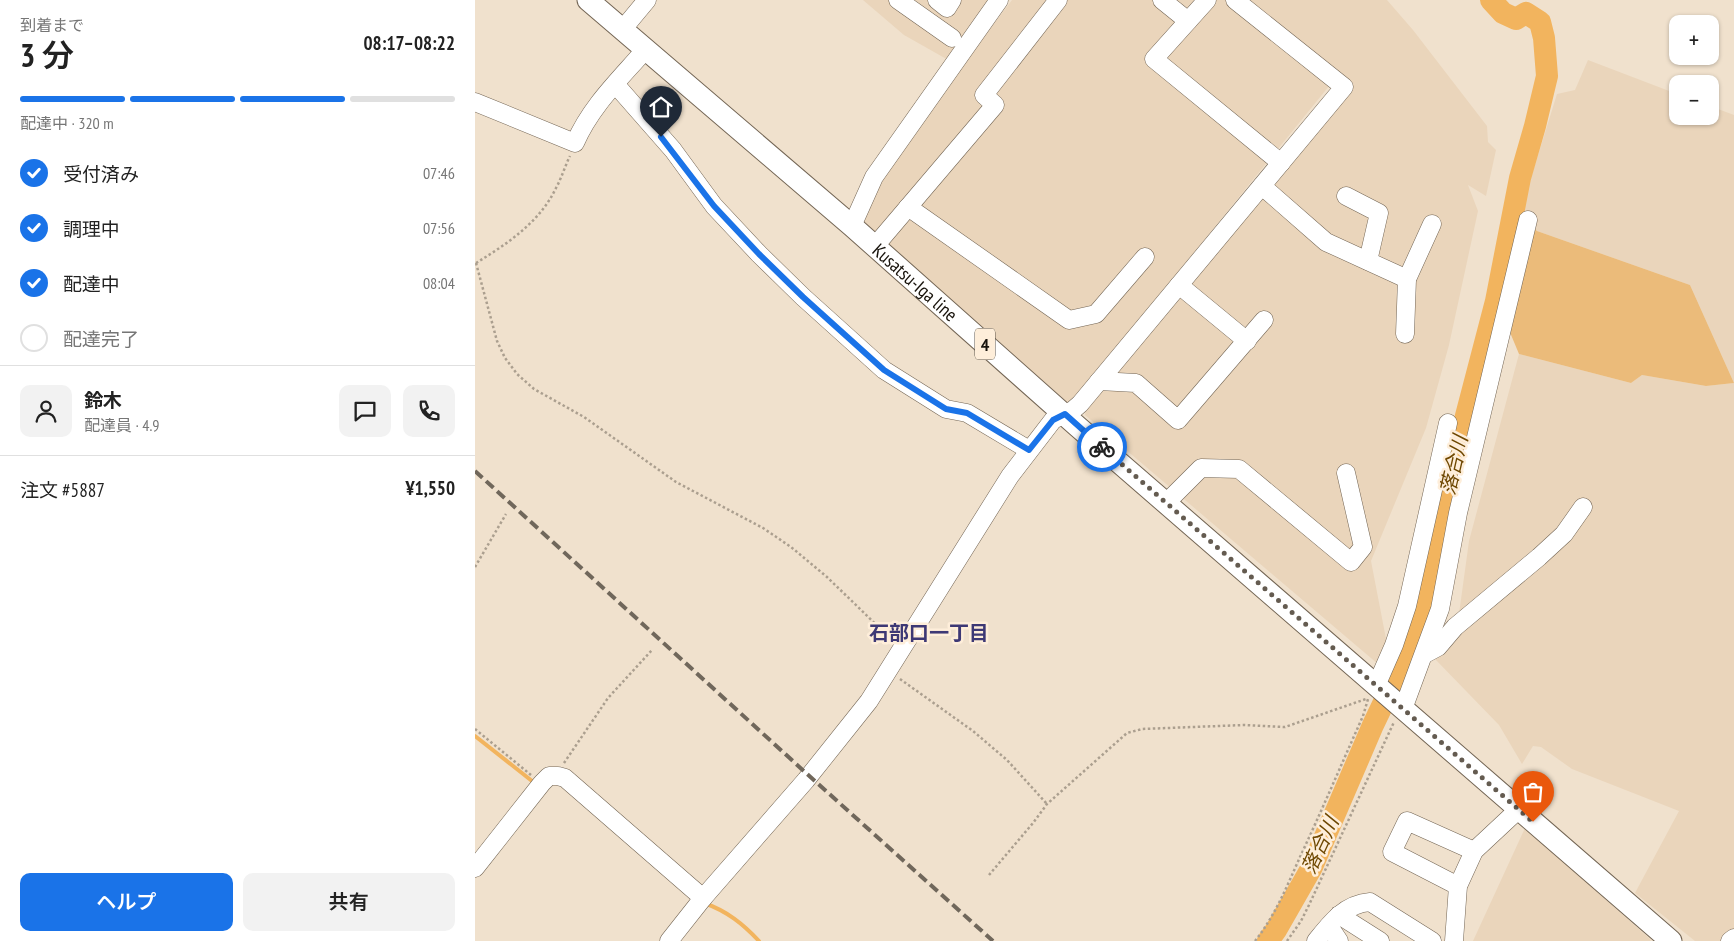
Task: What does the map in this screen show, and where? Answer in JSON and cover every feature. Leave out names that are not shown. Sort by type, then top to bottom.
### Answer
[{"type":"main road","name":"Kusatsu-Iga line","points":[[588,0],[875,246],[1385,697],[1519,809],[1663,938]]},
{"type":"street","points":[[622,30],[647,0]]},
{"type":"street","points":[[898,0],[952,38]]},
{"type":"street","points":[[937,0],[947,8],[952,0]]},
{"type":"street","points":[[852,226],[874,177],[998,0]]},
{"type":"street","points":[[875,246],[995,105],[984,95],[1059,0]]},
{"type":"street","points":[[1163,0],[1188,21]]},
{"type":"street","points":[[1207,0],[1154,59],[1281,163]]},
{"type":"street","points":[[669,941],[703,898],[813,771],[869,701],[1010,476],[1029,450],[1053,420],[1080,404],[1344,87],[1235,0]]},
{"type":"street","points":[[475,102],[575,143],[582,126],[590,114],[645,50]]},
{"type":"street","points":[[616,85],[673,150],[714,206],[759,254],[803,297],[884,370],[946,409],[967,413],[1029,450]]},
{"type":"street","points":[[1262,186],[1326,242],[1407,279]]},
{"type":"street","points":[[1346,196],[1379,214],[1368,261]]},
{"type":"street","points":[[908,207],[1069,320],[1097,314],[1145,258]]},
{"type":"street","points":[[1448,423],[1407,606],[1394,645],[1385,697],[1407,701],[1440,609],[1457,512],[1528,220]]},
{"type":"street","points":[[1405,334],[1407,279],[1432,224]]},
{"type":"street","points":[[1179,285],[1247,341]]},
{"type":"street","points":[[1099,381],[1136,383],[1178,420],[1264,320]]},
{"type":"street","points":[[1167,503],[1201,468],[1239,469],[1351,562],[1363,547],[1346,474]]},
{"type":"street","points":[[1425,654],[1438,647],[1455,627],[1545,552],[1563,534],[1583,507]]},
{"type":"street","points":[[475,868],[550,779],[565,778],[703,898]]},
{"type":"street","points":[[1454,941],[1458,886],[1474,851],[1519,809]]},
{"type":"street","points":[[1458,886],[1392,852],[1407,821],[1474,851]]},
{"type":"street","points":[[1316,941],[1334,920],[1350,907],[1370,902],[1432,941]]},
{"type":"street","points":[[1334,920],[1339,941]]},
{"type":"street","points":[[1334,920],[1380,941]]},
{"type":"street","points":[[1730,941],[1734,938]]},
{"type":"path","points":[[575,143],[556,189],[539,213],[521,232],[476,263],[497,342],[505,358],[534,389],[584,417],[676,482],[763,528],[791,547],[827,577],[902,649]]},
{"type":"path","points":[[475,567],[506,514]]},
{"type":"path","points":[[475,729],[550,779],[559,770],[608,698],[652,650]]},
{"type":"path","points":[[888,671],[973,731],[1007,760],[1047,804]]},
{"type":"path","points":[[989,874],[1047,804],[1127,733],[1142,729],[1244,725],[1285,727],[1385,697]]},
{"type":"path","points":[[1255,941],[1265,929],[1278,905],[1363,716],[1385,697]]},
{"type":"path","points":[[1287,941],[1301,922],[1388,732],[1385,697]]},
{"type":"shaded area","points":[[863,0],[992,0],[950,61],[904,35]]},
{"type":"shaded area","points":[[1012,0],[1387,0],[1413,30],[1487,126],[1488,142],[1496,150],[1486,196],[1468,185],[1478,211],[1449,345],[1426,428],[1371,561],[1387,644],[1378,664],[1085,415],[1086,408],[1352,85],[1338,75],[1075,399],[1068,404],[860,222],[883,175]]},
{"type":"shaded area","points":[[1588,60],[1669,91],[1669,125],[1719,125],[1719,109],[1734,115],[1734,383],[1690,285],[1537,231],[1521,210],[1557,94],[1575,90]]},
{"type":"shaded area","points":[[1534,228],[1537,231],[1690,285],[1734,383],[1706,386],[1642,375],[1631,383],[1519,354],[1509,330]]},
{"type":"shaded area","points":[[1519,354],[1631,383],[1642,375],[1706,386],[1734,383],[1734,929],[1720,941],[1695,941],[1635,893],[1679,811],[1572,769],[1541,747],[1533,746],[1522,764],[1499,725],[1435,659],[1458,631],[1557,529],[1459,614],[1469,541]]},
{"type":"shaded area","points":[[1525,828],[1650,939],[1651,941],[1473,941]]},
{"type":"waterway","name":"落合川","points":[[1268,941],[1312,867],[1373,725],[1418,631],[1456,454],[1496,301],[1520,178],[1547,76],[1544,38],[1540,22],[1526,13],[1516,19],[1503,13],[1491,0]]},
{"type":"waterway","points":[[475,736],[532,781],[537,781]]},
{"type":"waterway","points":[[704,903],[734,919],[759,941]]},
{"type":"railway","points":[[475,471],[993,941]]},
{"type":"way so far","points":[[1102,447],[1533,822]]},
{"type":"district","name":"石部口一丁目","points":[[929,633]]},
{"type":"route","points":[[661,137],[673,150],[714,206],[759,254],[803,297],[884,370],[946,409],[967,413],[1029,450],[1053,420],[1065,414],[1102,447]]}]
